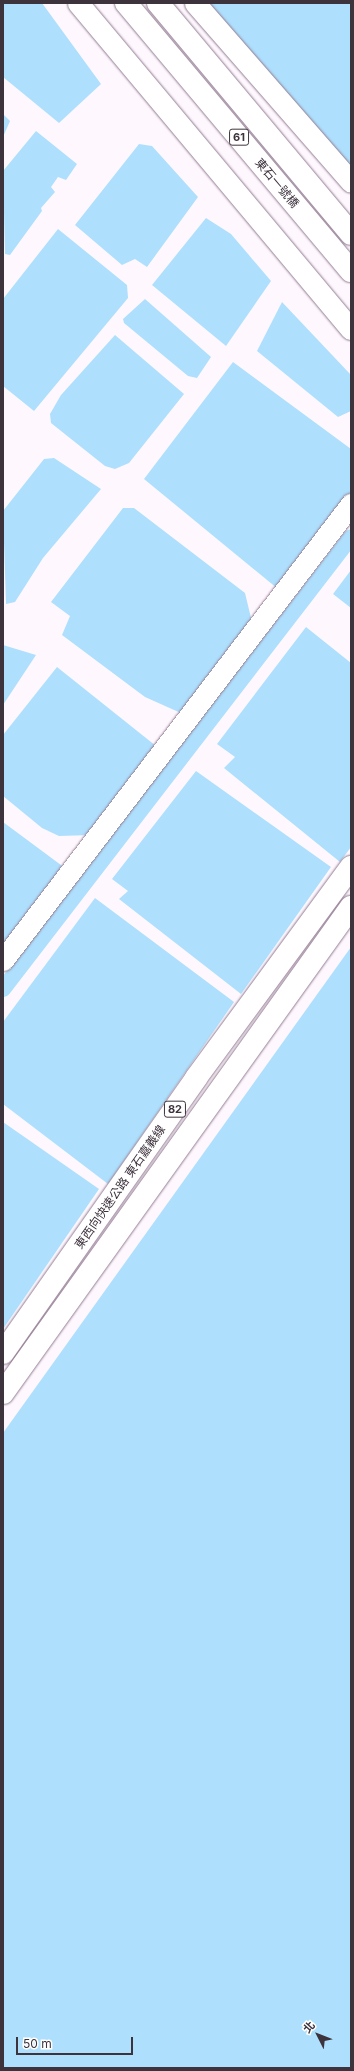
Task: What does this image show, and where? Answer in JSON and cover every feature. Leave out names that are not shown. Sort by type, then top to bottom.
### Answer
[{"type":"main road","name":"東石一號橋","points":[[126,3],[351,271]]},
{"type":"main road","name":"東石一號橋","points":[[158,3],[351,234]]},
{"type":"main road","name":"東西向快速公路 東石嘉義線","points":[[3,1353],[196,1078],[351,867]]},
{"type":"main road","name":"東西向快速公路 東石嘉義線","points":[[3,1393],[351,907]]},
{"type":"street","points":[[78,3],[351,329]]},
{"type":"street","points":[[195,3],[351,182]]},
{"type":"street","points":[[3,960],[351,504]]},
{"type":"water","points":[[3,3],[42,3],[101,84],[59,123],[3,77]]},
{"type":"water","points":[[208,3],[351,3],[351,171]]},
{"type":"water","points":[[3,114],[10,121],[3,137]]},
{"type":"water","points":[[36,131],[77,164],[66,180],[58,177],[51,187],[55,192],[41,208],[42,211],[10,255],[5,254],[3,171]]},
{"type":"water","points":[[139,144],[152,146],[198,197],[147,267],[135,259],[122,265],[75,225]]},
{"type":"water","points":[[206,218],[231,234],[271,281],[226,346],[152,285]]},
{"type":"water","points":[[58,229],[127,285],[128,298],[34,411],[3,386],[3,299]]},
{"type":"water","points":[[145,299],[211,357],[197,378],[188,376],[124,323],[123,319]]},
{"type":"water","points":[[282,302],[351,375],[351,411],[338,417],[257,351]]},
{"type":"water","points":[[115,335],[184,394],[129,463],[115,469],[105,466],[51,423],[50,414],[61,395]]},
{"type":"water","points":[[233,362],[351,449],[351,494],[278,589],[144,479]]},
{"type":"water","points":[[54,458],[101,489],[43,558],[15,602],[6,604],[3,511],[44,459]]},
{"type":"water","points":[[123,508],[134,508],[245,593],[252,622],[183,714],[145,697],[62,635],[70,616],[51,602]]},
{"type":"water","points":[[351,570],[351,608],[333,594]]},
{"type":"water","points":[[306,627],[351,663],[351,847],[340,862],[224,768],[235,757],[217,744]]},
{"type":"water","points":[[3,645],[36,655],[3,705]]},
{"type":"water","points":[[57,667],[156,746],[92,835],[59,836],[42,828],[3,796],[3,735]]},
{"type":"water","points":[[196,771],[331,867],[241,994],[119,899],[128,891],[112,879]]},
{"type":"water","points":[[3,822],[65,868],[3,949]]},
{"type":"water","points":[[95,898],[234,1002],[108,1184],[3,1104],[3,1022]]},
{"type":"water","points":[[351,947],[351,2068],[3,2068],[3,1433]]},
{"type":"water","points":[[3,1122],[99,1189],[3,1329]]},
{"type":"waterway","points":[[3,989],[351,537]]}]
